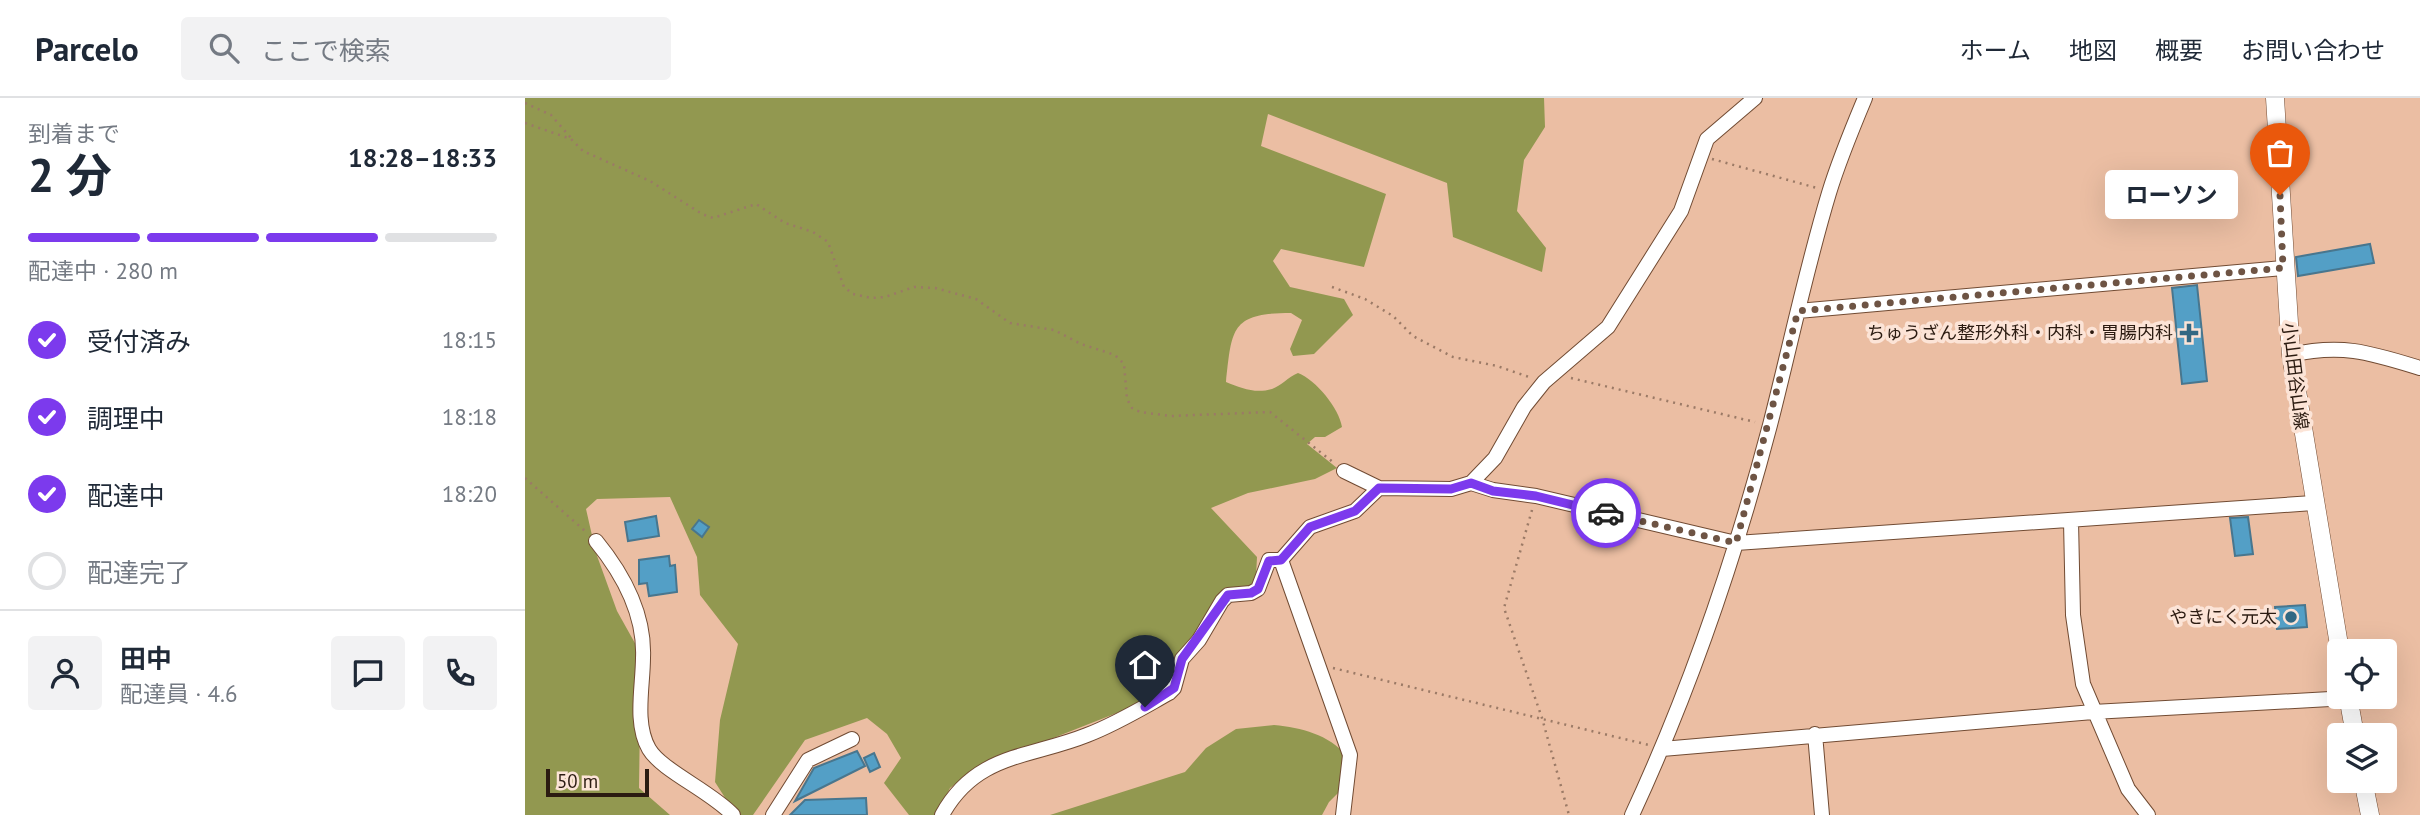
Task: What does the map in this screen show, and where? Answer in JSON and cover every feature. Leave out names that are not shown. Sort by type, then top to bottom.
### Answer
[{"type":"main road","name":"小山田谷山線","points":[[2274,98],[2283,268],[2291,355],[2313,503],[2338,639]]},
{"type":"main road","points":[[2366,793],[2370,815]]},
{"type":"street","points":[[1344,471],[1379,488],[1451,489],[1471,483],[1495,458],[1524,407],[1549,378],[1608,327],[1666,239],[1681,211],[1707,139],[1755,98]]},
{"type":"street","points":[[1632,815],[1663,749],[1736,543],[1770,426],[1829,192],[1865,98]]},
{"type":"street","points":[[1798,311],[2283,268]]},
{"type":"street","points":[[2291,355],[2323,348],[2353,349],[2420,368]]},
{"type":"street","points":[[1471,483],[1493,491],[1536,496],[1736,543],[2313,503]]},
{"type":"street","points":[[942,815],[956,791],[1003,760],[1086,736],[1168,694],[1174,688],[1182,659],[1199,640],[1228,595],[1251,593],[1258,589],[1269,561],[1281,560],[1310,527],[1355,511],[1379,488]]},
{"type":"street","points":[[2071,521],[2073,615],[2077,654],[2094,712],[2128,789],[2148,815]]},
{"type":"street","points":[[596,541],[618,568],[634,602],[644,655],[642,729],[648,748],[655,758],[707,792],[733,815]]},
{"type":"street","points":[[1281,560],[1350,755],[1343,815]]},
{"type":"street","points":[[1663,749],[2094,712],[2327,698]]},
{"type":"street","points":[[1815,734],[1822,815]]},
{"type":"street","points":[[773,815],[808,760],[852,739]]},
{"type":"path","points":[[525,103],[551,115],[583,151],[650,181],[702,214],[713,218],[756,204],[785,223],[813,232],[828,242],[844,287],[853,294],[885,297],[914,287],[976,299],[1010,323],[1054,330],[1081,344],[1115,355],[1124,364],[1127,399],[1132,408],[1140,412],[1171,415],[1270,412],[1344,471]]},
{"type":"path","points":[[525,123],[571,139]]},
{"type":"path","points":[[1699,155],[1829,192]]},
{"type":"path","points":[[1332,287],[1365,299],[1393,316],[1413,336],[1453,357],[1770,426]]},
{"type":"path","points":[[525,478],[596,541]]},
{"type":"path","points":[[1536,496],[1504,608],[1542,718],[1569,815]]},
{"type":"path","points":[[1318,665],[1663,749]]},
{"type":"green space","points":[[525,98],[1544,98],[1545,127],[1524,160],[1517,211],[1546,248],[1542,272],[1453,237],[1447,183],[1268,114],[1261,146],[1386,194],[1364,267],[1281,249],[1273,261],[1290,287],[1344,299],[1353,315],[1314,354],[1293,356],[1290,349],[1302,320],[1291,313],[1256,316],[1238,327],[1233,336],[1226,382],[1248,390],[1260,391],[1275,388],[1298,373],[1326,396],[1342,427],[1325,437],[1315,437],[1307,444],[1337,468],[1315,479],[1248,493],[1211,508],[1257,557],[1256,577],[1250,587],[1233,588],[1165,690],[1137,705],[975,769],[950,788],[937,815],[909,815],[884,783],[901,758],[887,734],[867,718],[805,740],[753,815],[736,815],[715,782],[720,720],[738,644],[700,595],[697,557],[670,497],[597,499],[586,509],[596,553],[617,611],[641,654],[639,788],[670,815],[525,815]]},
{"type":"green space","points":[[1274,725],[1314,733],[1332,742],[1347,756],[1340,791],[1329,802],[1322,815],[1050,815],[1185,772],[1206,748],[1236,729]]},
{"type":"building","points":[[2370,244],[2374,263],[2298,276],[2296,257]]},
{"type":"building","name":"ちゅうざん整形外科・内科・胃腸内科","points":[[2197,285],[2207,381],[2182,384],[2172,288]]},
{"type":"building","points":[[656,516],[659,536],[628,541],[625,522]]},
{"type":"building","points":[[2248,517],[2253,554],[2235,556],[2230,518]]},
{"type":"building","points":[[699,520],[709,527],[702,537],[692,529]]},
{"type":"building","points":[[669,556],[670,566],[675,565],[677,592],[649,596],[647,583],[639,584],[639,560]]},
{"type":"building","name":"やきにく元太","points":[[2305,605],[2307,627],[2277,629],[2275,607]]},
{"type":"building","points":[[857,751],[865,766],[795,801],[814,768]]},
{"type":"building","points":[[874,753],[880,767],[870,772],[864,758]]},
{"type":"building","points":[[866,798],[867,815],[790,815],[805,800]]},
{"type":"way so far","points":[[1606,513],[1736,543],[1770,426],[1798,311],[2283,268],[2280,195]]},
{"type":"place","name":"ローソン","points":[[2280,195]]},
{"type":"place","name":"ちゅうざん整形外科・内科・胃腸内科","points":[[2189,333]]},
{"type":"place","name":"やきにく元太","points":[[2291,617]]},
{"type":"route","points":[[1145,707],[1174,688],[1182,659],[1199,640],[1228,595],[1251,593],[1258,589],[1269,561],[1281,560],[1310,527],[1355,511],[1372,498],[1379,488],[1451,489],[1471,483],[1493,491],[1536,496],[1606,513]]}]
